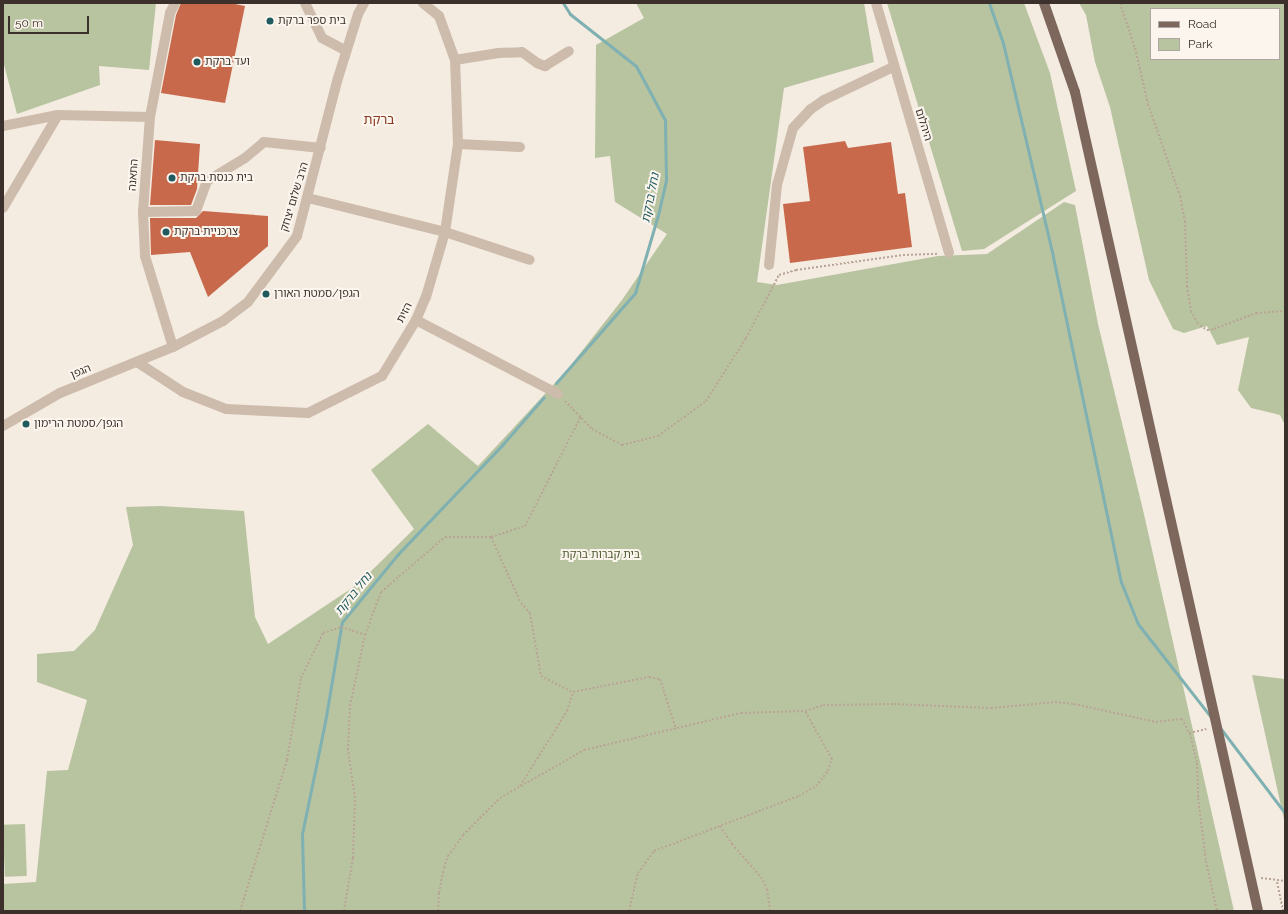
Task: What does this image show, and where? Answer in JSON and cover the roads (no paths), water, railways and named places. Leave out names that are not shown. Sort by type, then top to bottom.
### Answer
[{"type":"main road","points":[[1044,3],[1075,92],[1258,911]]},
{"type":"street","name":"התאנה","points":[[173,347],[145,256],[143,212],[150,118],[170,13],[175,3]]},
{"type":"street","points":[[305,3],[322,38],[346,51]]},
{"type":"street","name":"הרב שלום יצחק","points":[[173,347],[222,321],[248,302],[297,236],[346,51],[358,14],[364,3]]},
{"type":"street","name":"הזית","points":[[137,362],[183,392],[226,409],[308,413],[382,376],[416,320],[426,297],[445,232],[458,144],[455,60],[439,16],[423,3]]},
{"type":"street","name":"היהלום","points":[[876,3],[893,67],[949,253]]},
{"type":"street","points":[[455,60],[498,53],[522,52],[537,63],[545,66],[569,51]]},
{"type":"street","points":[[769,265],[777,185],[793,128],[811,109],[824,100],[893,67]]},
{"type":"street","points":[[3,208],[58,115]]},
{"type":"street","points":[[3,126],[58,115],[150,118]]},
{"type":"street","points":[[143,212],[196,211],[207,181],[245,158],[264,142],[321,148]]},
{"type":"street","points":[[458,144],[520,147]]},
{"type":"street","points":[[308,198],[445,232],[530,260]]},
{"type":"street","points":[[416,320],[558,394]]},
{"type":"street","name":"הגפן","points":[[3,426],[60,393],[173,347]]},
{"type":"waterway","name":"נחל ברקת","points":[[556,383],[635,293],[658,215],[666,179],[665,120],[636,66],[570,14],[563,3]]},
{"type":"waterway","points":[[989,3],[1003,43],[1053,257],[1121,582],[1138,624],[1211,717]]},
{"type":"waterway","name":"נחל ברקת","points":[[304,911],[302,834],[325,722],[342,622],[398,554],[503,444],[544,397]]},
{"type":"waterway","points":[[1221,729],[1285,813]]},
{"type":"place","name":"בית ספר ברקת","points":[[270,21]]},
{"type":"place","name":"ועד ברקת","points":[[197,62]]},
{"type":"place","name":"בית כנסת ברקת","points":[[172,178]]},
{"type":"place","name":"צרכניית ברקת","points":[[166,232]]},
{"type":"place","name":"הגפן/סמטת האורן","points":[[266,294]]},
{"type":"place","name":"הגפן/סמטת הרימון","points":[[26,424]]},
{"type":"district","name":"ברקת","points":[[379,120]]},
{"type":"park label","name":"בית קברות ברקת","points":[[601,555]]}]
